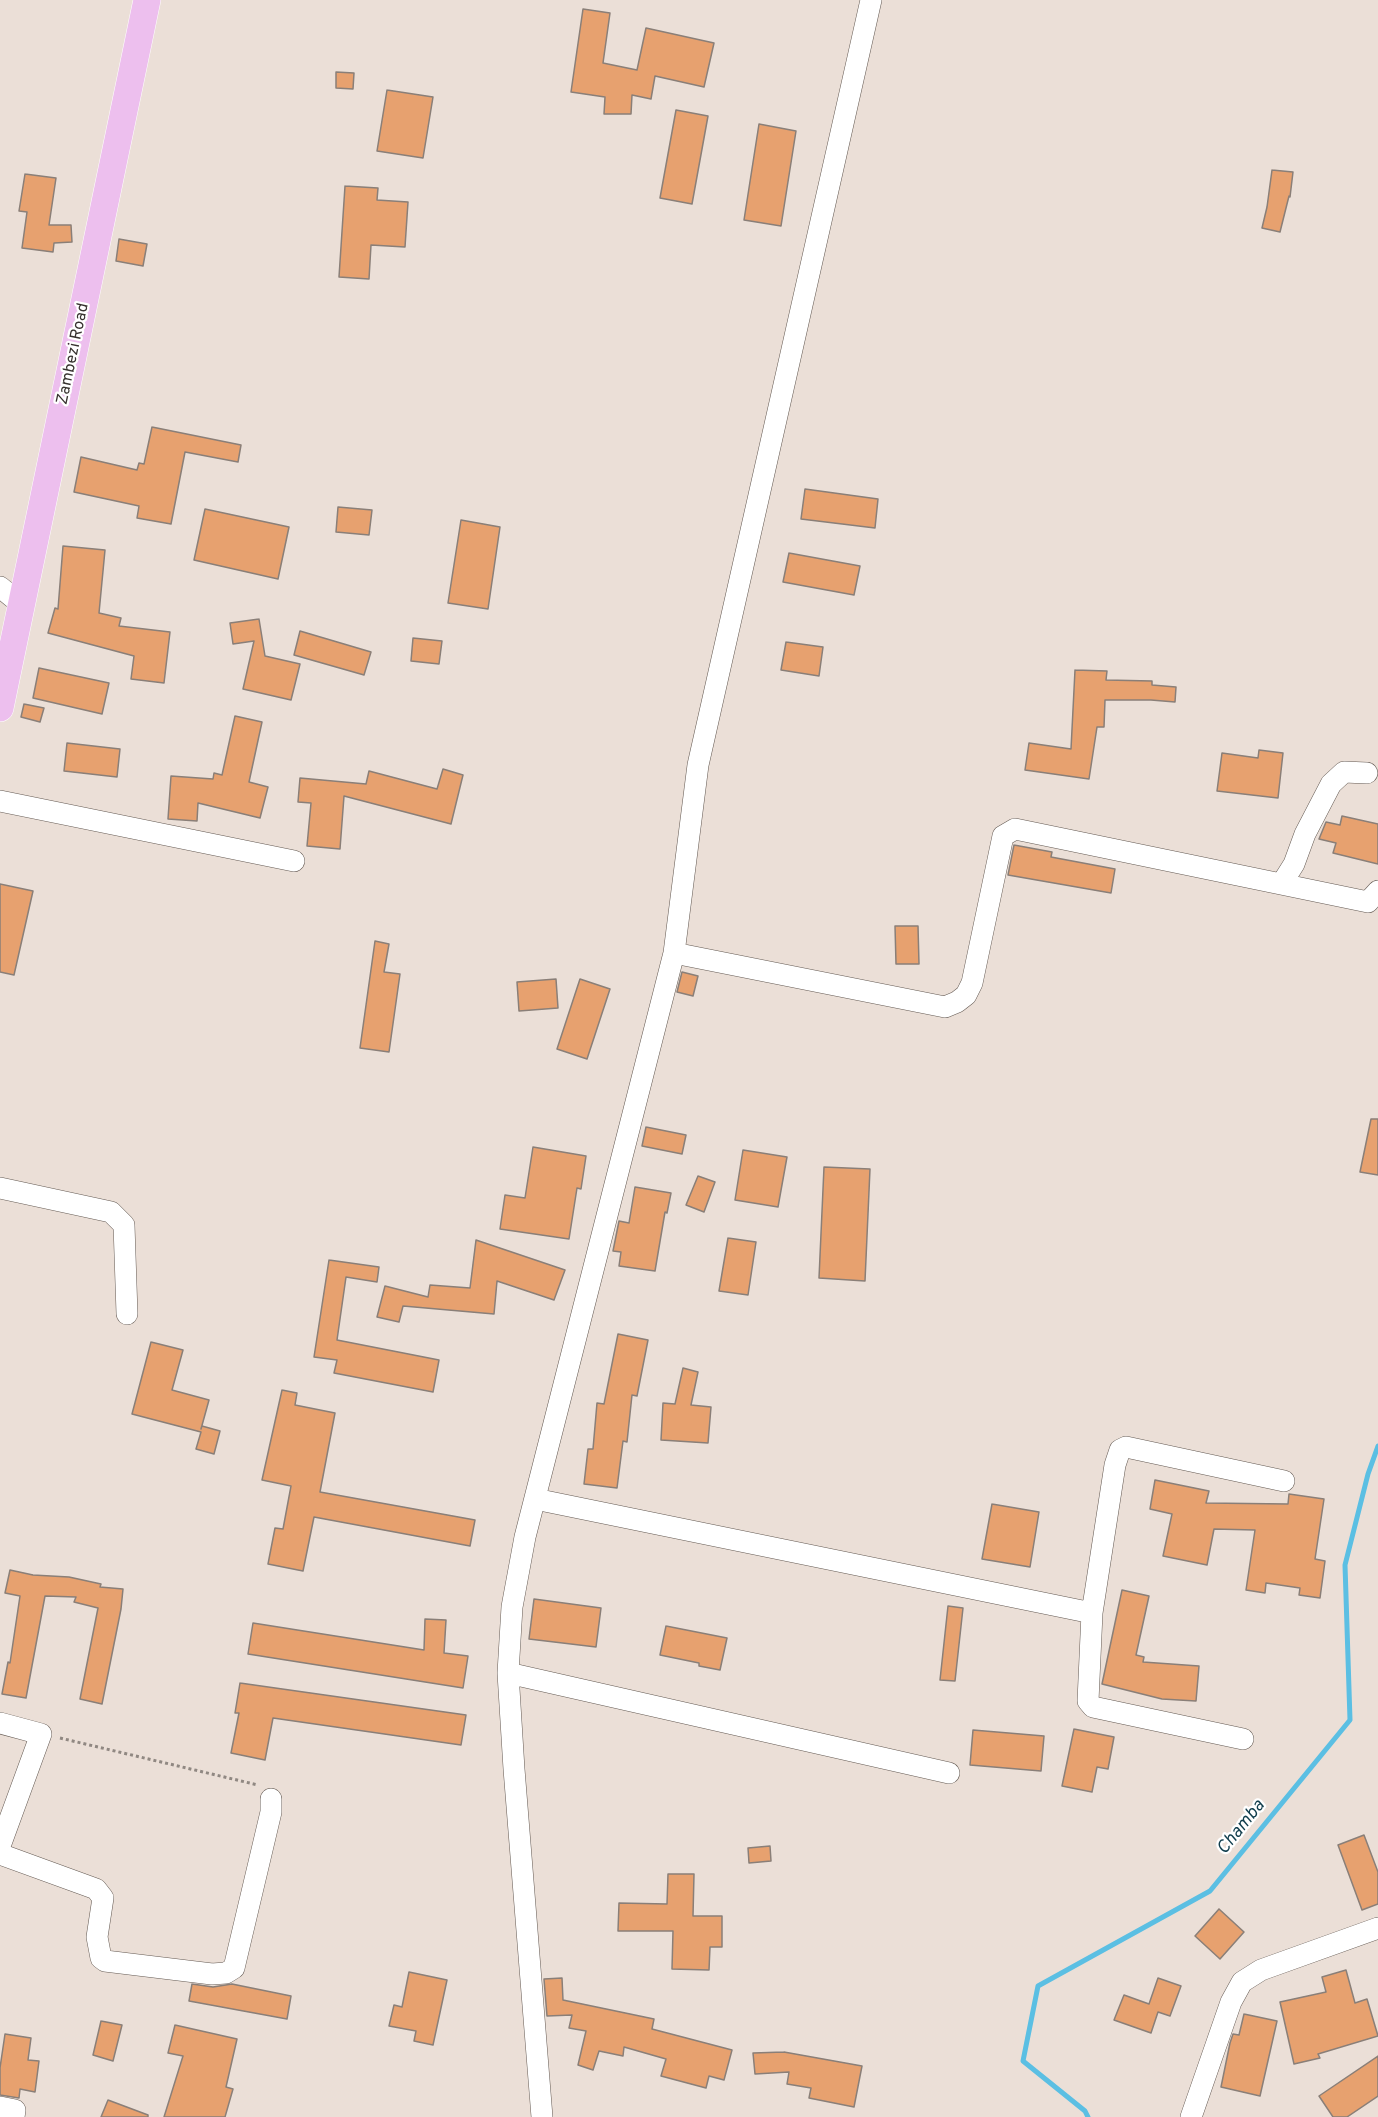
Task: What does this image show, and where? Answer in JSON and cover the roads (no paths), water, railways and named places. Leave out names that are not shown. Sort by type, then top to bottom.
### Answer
[{"type":"main road","name":"Zambezi Road","points":[[0,707],[147,0]]},
{"type":"street","points":[[542,2117],[508,1673],[512,1607],[525,1537],[674,953],[698,765],[871,0]]},
{"type":"street","points":[[0,587],[22,605]]},
{"type":"street","points":[[1286,883],[1305,834],[1331,784],[1344,772],[1367,773]]},
{"type":"street","points":[[0,801],[294,861]]},
{"type":"street","points":[[674,953],[945,1007],[966,995],[972,983],[1003,836],[1015,828],[1368,902],[1378,891]]},
{"type":"street","points":[[0,1188],[111,1212],[124,1225],[127,1314]]},
{"type":"street","points":[[1243,1739],[1093,1707],[1088,1701],[1092,1613],[1115,1465],[1120,1450],[1126,1447],[1284,1481]]},
{"type":"street","points":[[535,1499],[1092,1613]]},
{"type":"street","points":[[508,1673],[949,1773]]},
{"type":"street","points":[[0,1723],[41,1734],[0,1846]]},
{"type":"street","points":[[0,1854],[96,1889],[103,1898],[97,1937],[101,1958],[105,1961],[213,1974],[226,1973],[234,1968],[270,1812],[271,1799]]},
{"type":"street","points":[[1191,2117],[1231,2002],[1242,1982],[1261,1970],[1378,1929]]},
{"type":"street","points":[[0,2107],[15,2110],[14,2117]]},
{"type":"waterway","name":"Chamba","points":[[1088,2117],[1085,2111],[1023,2061],[1038,1986],[1210,1891],[1350,1720],[1345,1565],[1368,1474],[1378,1446]]}]
